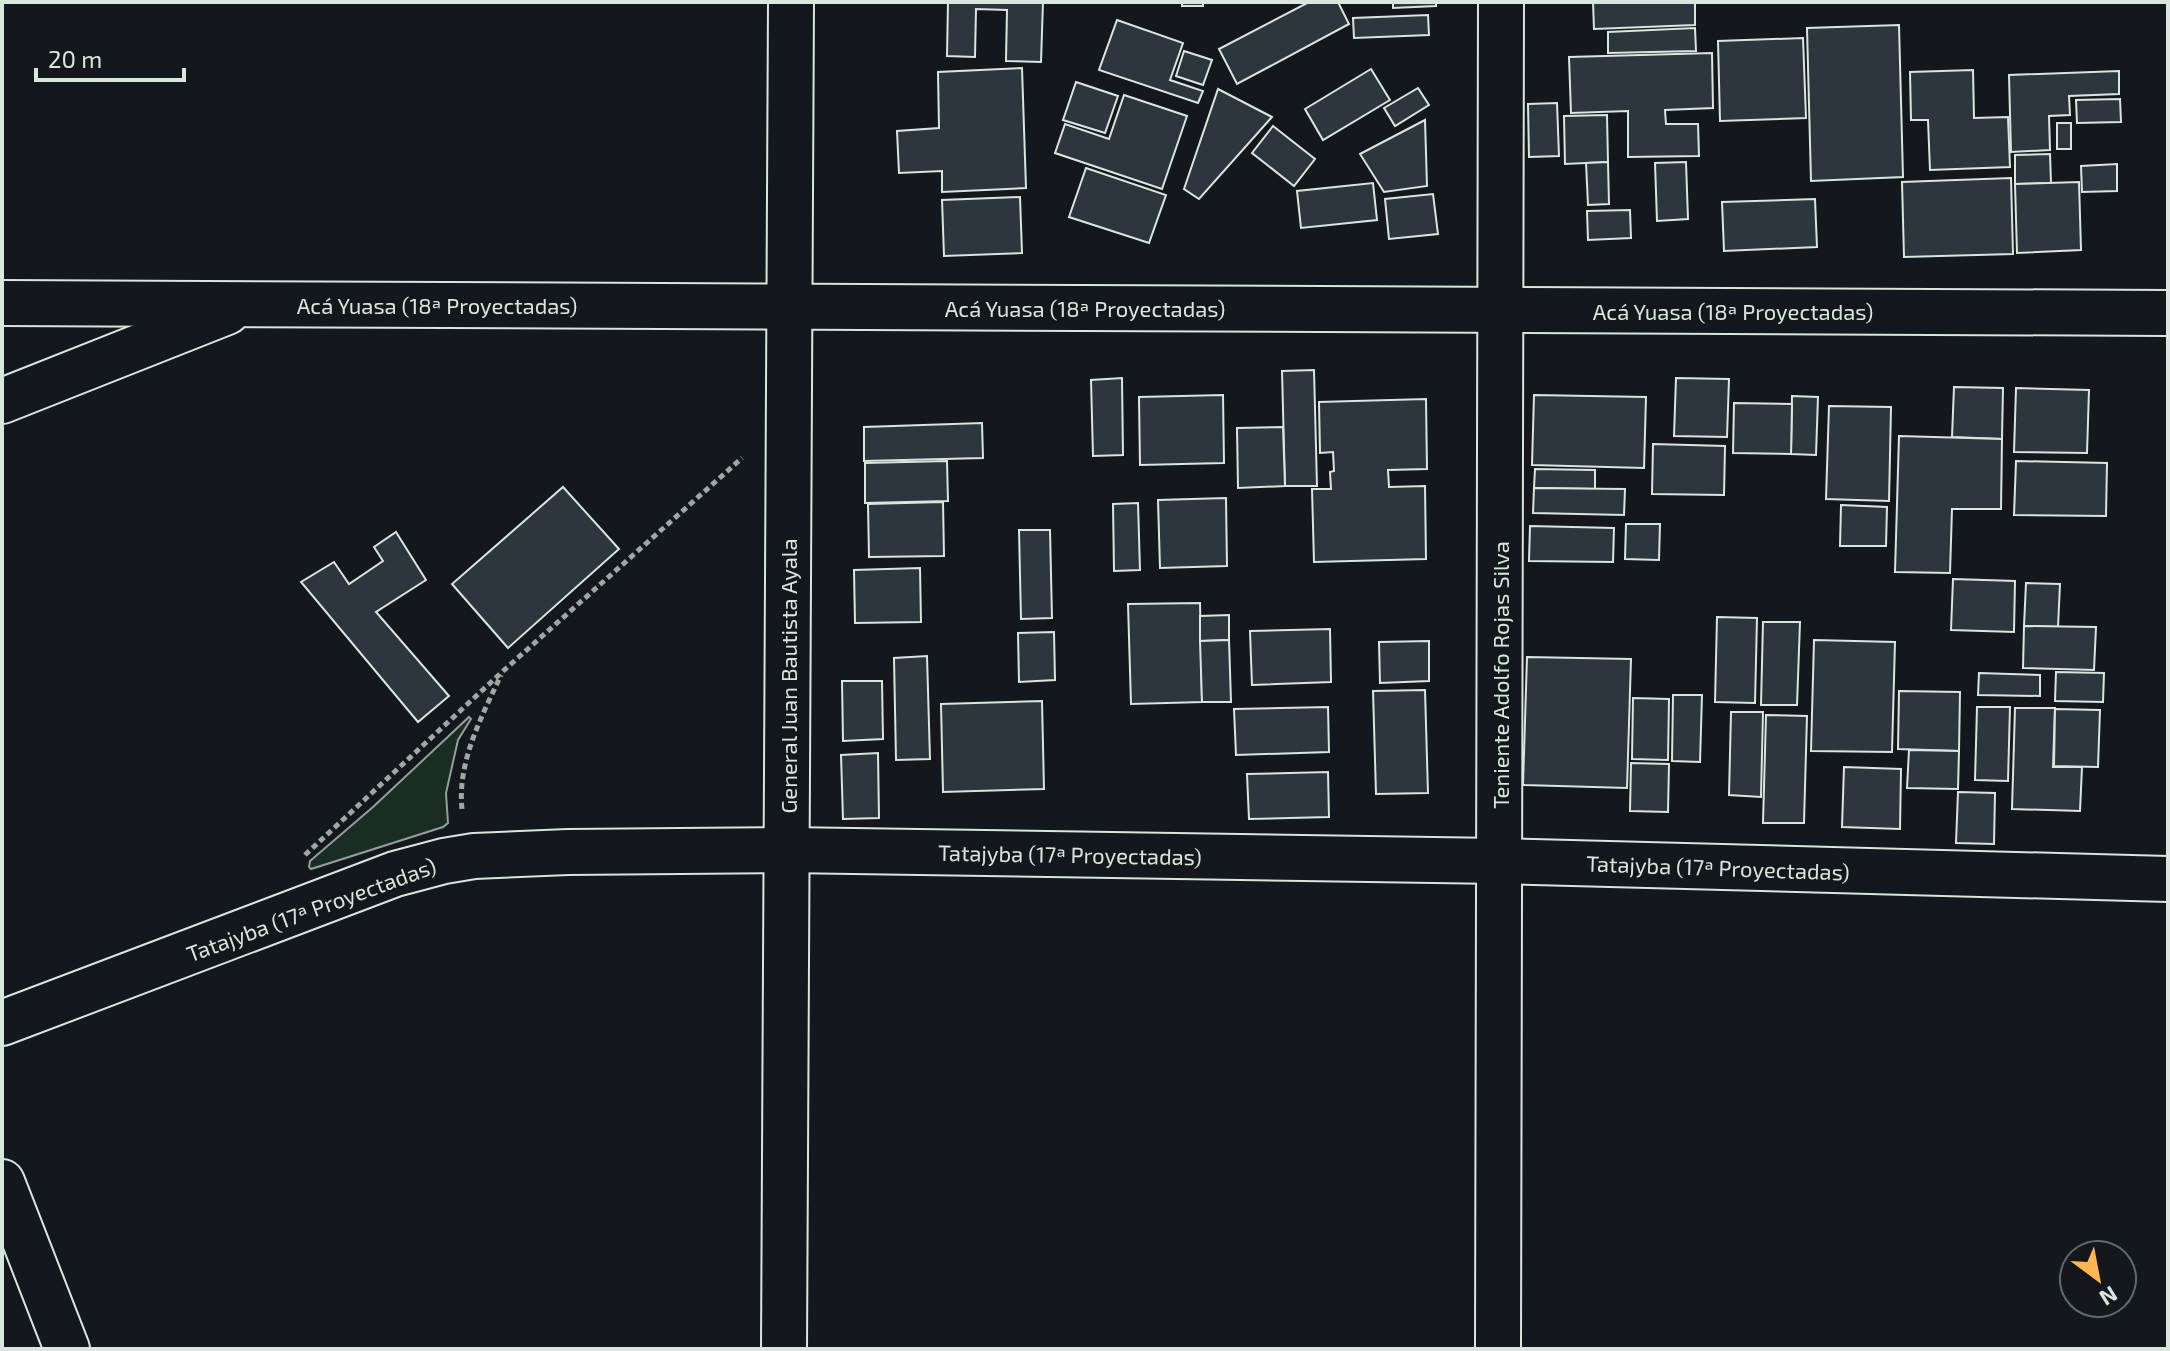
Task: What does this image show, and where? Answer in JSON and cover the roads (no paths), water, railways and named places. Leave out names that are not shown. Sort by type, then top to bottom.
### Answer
[{"type":"street","name":"General Juan Bautista Ayala","points":[[784,1349],[791,2]]},
{"type":"street","name":"Teniente Adolfo Rojas Silva","points":[[1498,1349],[1501,2]]},
{"type":"street","name":"Acá Yuasa (18ª Proyectadas)","points":[[2,303],[2168,313]]},
{"type":"street","points":[[2,401],[249,304]]},
{"type":"street","name":"Tatajyba (17ª Proyectadas)","points":[[2,1023],[369,883],[444,861],[474,856],[787,850],[1499,861],[2168,879]]},
{"type":"street","points":[[2,1182],[67,1349]]}]
